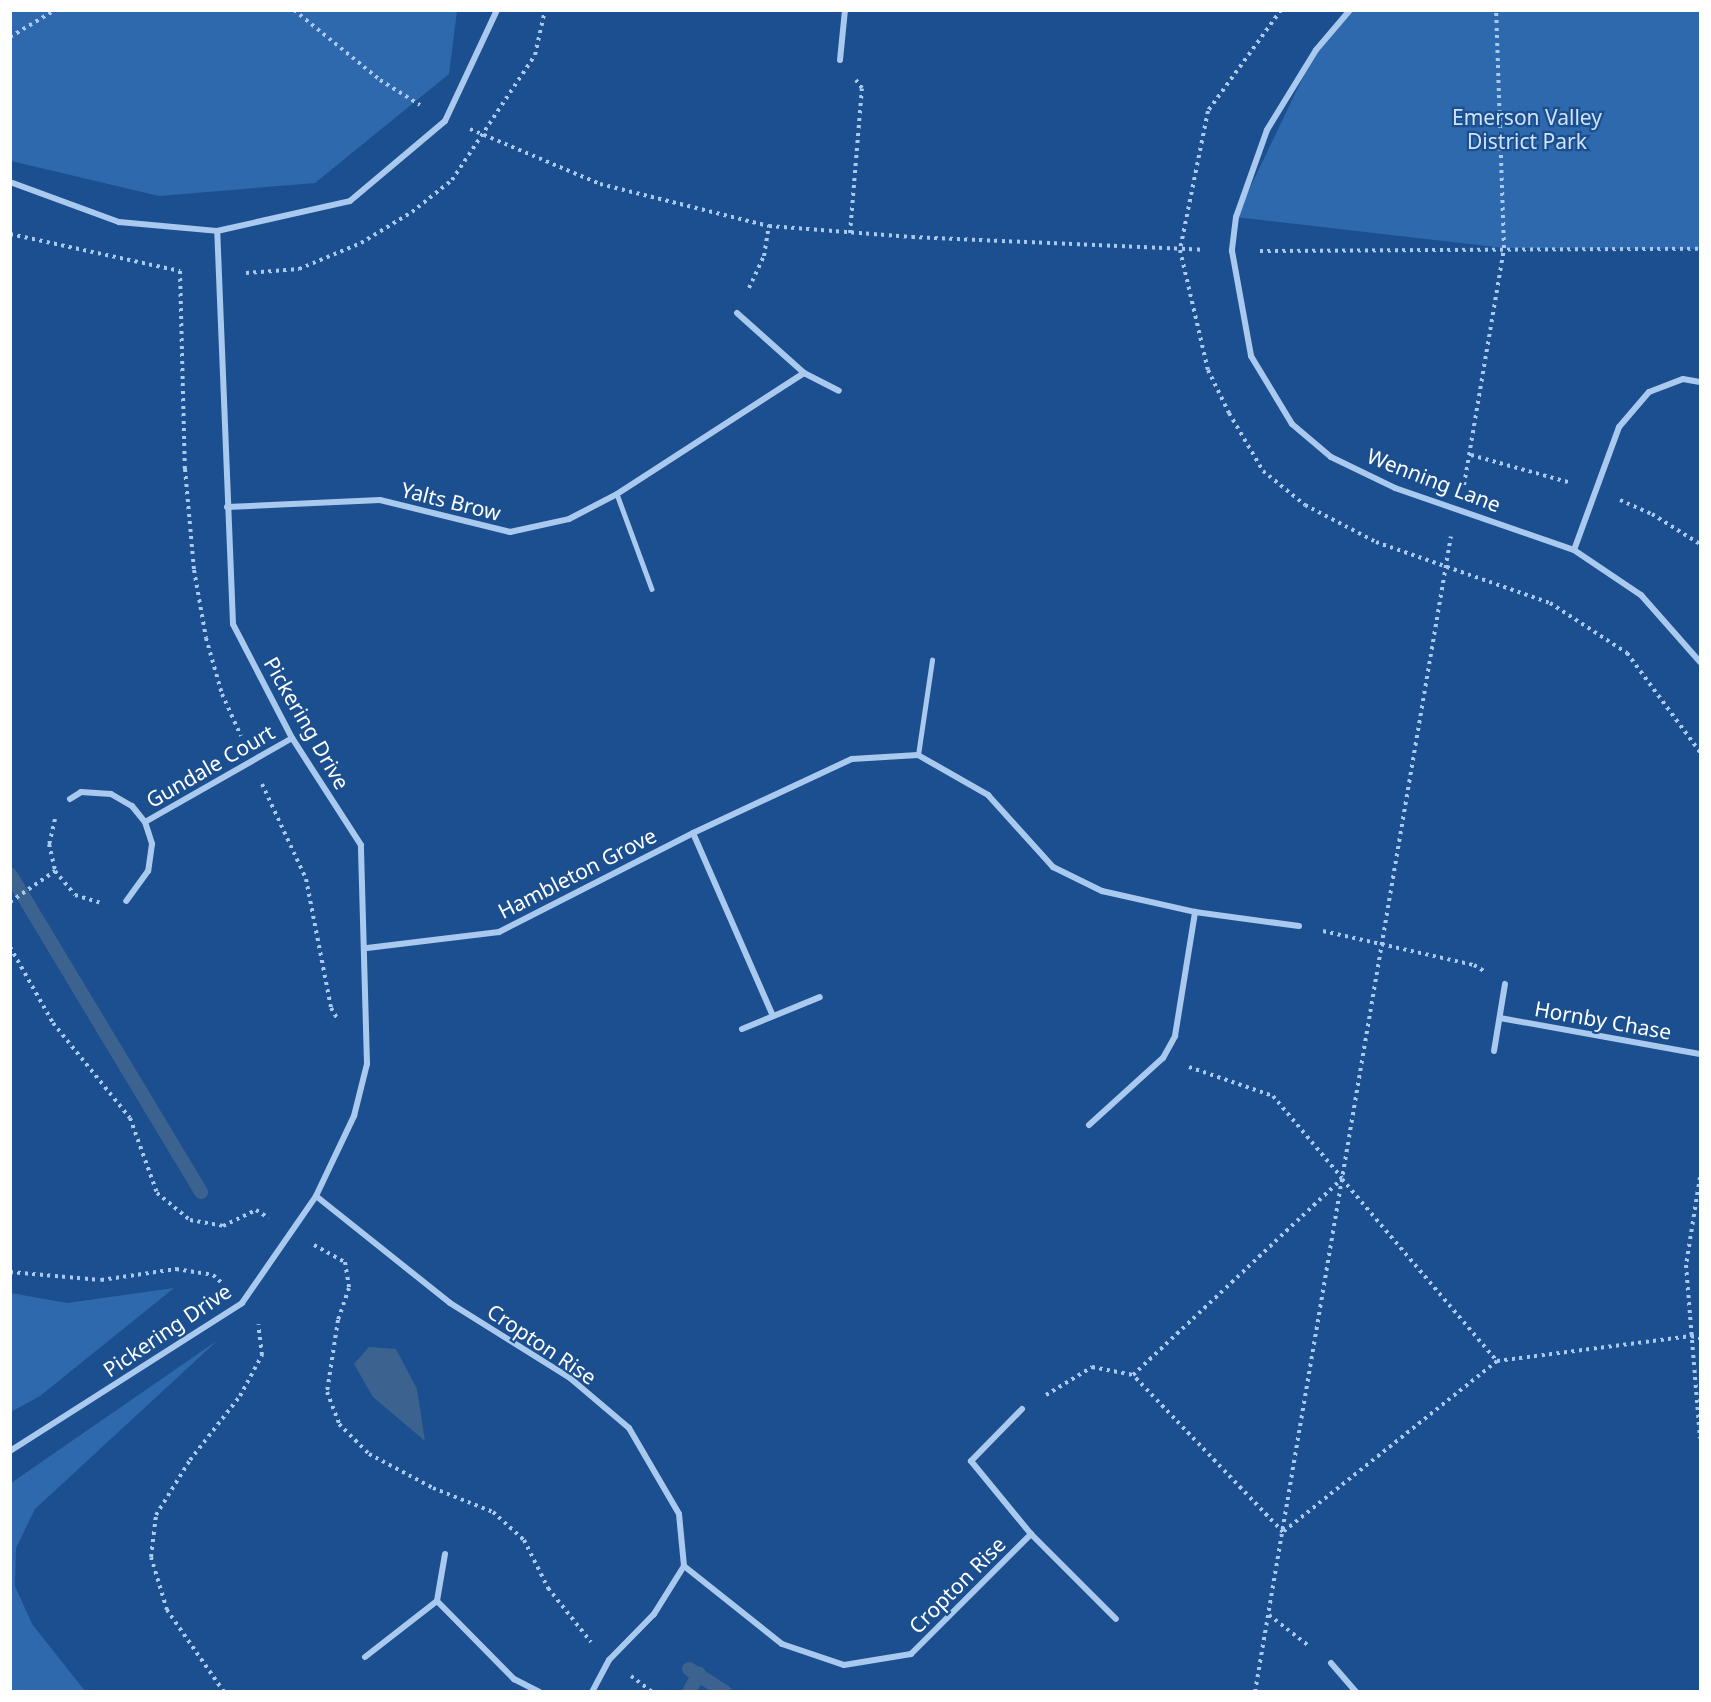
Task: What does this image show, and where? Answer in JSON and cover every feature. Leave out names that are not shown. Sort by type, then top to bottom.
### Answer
[{"type":"street","points":[[10,182],[119,222],[217,231],[350,201],[445,121],[497,10]]},
{"type":"street","points":[[840,60],[844,10]]},
{"type":"street","name":"Wenning Lane","points":[[1350,10],[1316,50],[1267,130],[1236,217],[1232,251],[1251,356],[1292,424],[1331,457],[1395,488],[1574,550],[1641,596],[1701,662]]},
{"type":"street","name":"Pickering Drive","points":[[10,1451],[242,1303],[293,1233],[316,1196],[354,1116],[367,1064],[367,948],[362,845],[292,738],[233,624],[217,231]]},
{"type":"street","points":[[737,313],[804,373],[839,392]]},
{"type":"street","name":"Yalts Brow","points":[[227,507],[380,500],[510,532],[569,519],[616,494],[804,373]]},
{"type":"street","points":[[1574,550],[1619,427],[1649,392],[1683,379],[1701,382]]},
{"type":"street","name":"Gundale Court","points":[[145,822],[292,738]]},
{"type":"street","points":[[918,755],[988,795],[1053,867],[1102,891],[1195,912],[1299,926]]},
{"type":"street","name":"Hambleton Grove","points":[[367,948],[499,932],[693,833],[852,759],[918,755]]},
{"type":"street","name":"Gundale Court","points":[[70,799],[81,792],[111,794],[132,806],[145,822],[152,844],[148,871],[126,901]]},
{"type":"street","points":[[693,833],[772,1014]]},
{"type":"street","points":[[1089,1125],[1163,1058],[1175,1036],[1195,912]]},
{"type":"street","points":[[1494,1051],[1505,984]]},
{"type":"street","points":[[742,1029],[772,1014],[820,997]]},
{"type":"street","name":"Hornby Chase","points":[[1500,1018],[1701,1054]]},
{"type":"street","name":"Cropton Rise","points":[[316,1196],[450,1303],[570,1378],[629,1428],[679,1514],[684,1566],[782,1644],[844,1665],[911,1654],[1031,1534]]},
{"type":"street","name":"Cropton Rise","points":[[1022,1409],[971,1461],[1031,1534],[1116,1619]]},
{"type":"street","points":[[365,1657],[437,1601],[445,1554]]},
{"type":"street","points":[[592,1692],[609,1660],[654,1614],[684,1566]]},
{"type":"street","points":[[437,1601],[514,1679],[539,1692]]},
{"type":"street","points":[[1331,1663],[1356,1692]]},
{"type":"lane","points":[[616,494],[652,589]]},
{"type":"lane","points":[[918,755],[932,660]]},
{"type":"path","points":[[10,37],[55,10]]},
{"type":"path","points":[[294,10],[380,80],[445,121],[485,135],[600,184],[769,226],[850,233],[1180,250],[1701,249]]},
{"type":"path","points":[[485,135],[535,55],[545,10]]},
{"type":"path","points":[[1281,10],[1208,111],[1180,250],[1208,370],[1263,471],[1305,505],[1356,532],[1444,567],[1550,603],[1627,653],[1701,753]]},
{"type":"path","points":[[1255,1692],[1383,943],[1444,567],[1458,508],[1504,248],[1496,10]]},
{"type":"path","points":[[840,60],[862,88],[850,233]]},
{"type":"path","points":[[737,313],[764,256],[769,226]]},
{"type":"path","points":[[70,799],[57,815],[49,844],[55,872],[75,895],[97,903],[126,901]]},
{"type":"path","points":[[10,902],[55,872]]},
{"type":"path","points":[[1299,926],[1474,965],[1505,984]]},
{"type":"path","points":[[10,947],[52,1023],[130,1118],[157,1193],[190,1220],[223,1226],[256,1210],[345,1262],[349,1288],[336,1329],[327,1392],[339,1424],[369,1454],[433,1488],[493,1512],[524,1540],[548,1588],[609,1660],[652,1692]]},
{"type":"path","points":[[1163,1058],[1273,1096],[1497,1361]]},
{"type":"path","points":[[1701,1177],[1686,1265],[1701,1438]]},
{"type":"path","points":[[1133,1375],[1342,1179]]},
{"type":"path","points":[[10,1272],[101,1280],[176,1269],[213,1275],[242,1303],[261,1328],[262,1355],[240,1396],[190,1460],[156,1515],[151,1557],[167,1610],[224,1692]]},
{"type":"path","points":[[1282,1533],[1497,1361],[1691,1336],[1701,1338]]},
{"type":"path","points":[[1022,1409],[1092,1367],[1133,1375],[1282,1533]]},
{"type":"path","points":[[1269,1615],[1331,1663]]},
{"type":"green space","points":[[11,10],[457,11],[449,74],[315,183],[159,196],[11,161]]},
{"type":"green space","name":"Emerson Valley District Park","points":[[1350,11],[1700,11],[1700,249],[1504,248],[1236,217],[1316,50]]},
{"type":"green space","points":[[174,1288],[40,1396],[11,1412],[11,1293],[67,1303]]},
{"type":"green space","points":[[218,1340],[35,1509],[16,1548],[15,1586],[32,1624],[85,1691],[11,1691],[11,1483]]},
{"type":"shaded area","points":[[369,1347],[396,1349],[417,1389],[425,1441],[373,1397],[354,1364]]},
{"type":"waterway","points":[[10,874],[201,1192]]},
{"type":"waterway","points":[[689,1669],[725,1692]]},
{"type":"waterway","points":[[689,1692],[699,1673]]}]
